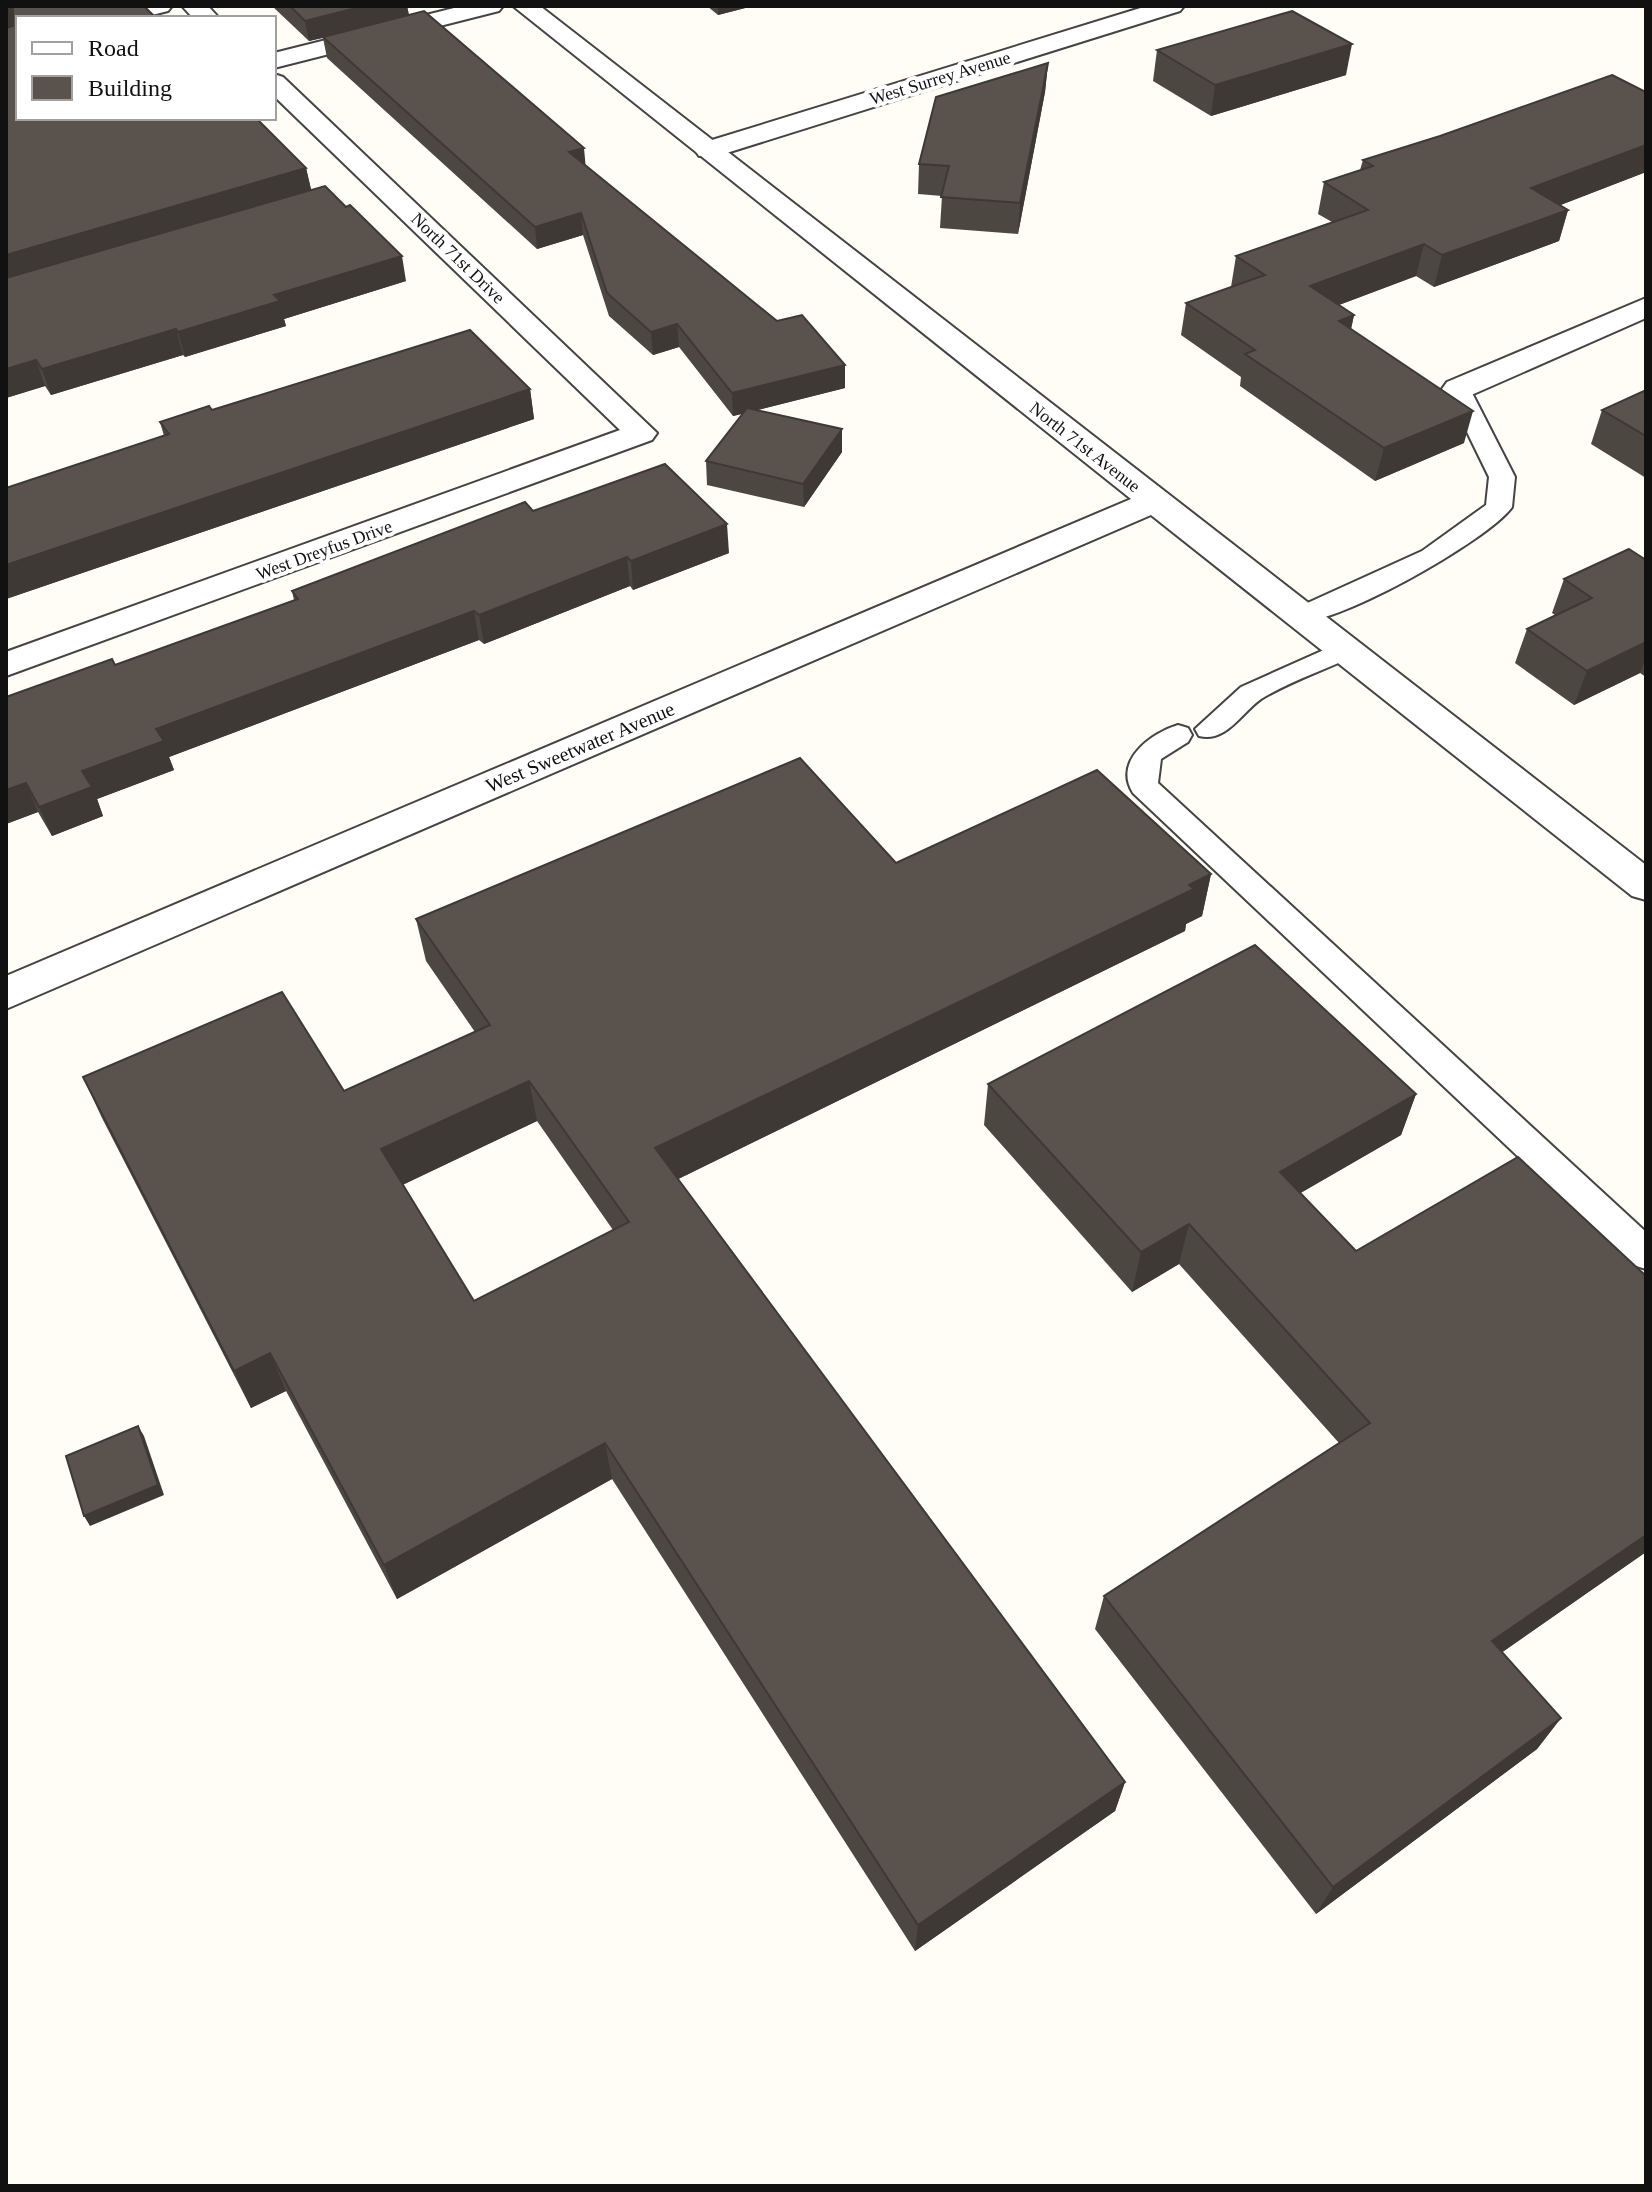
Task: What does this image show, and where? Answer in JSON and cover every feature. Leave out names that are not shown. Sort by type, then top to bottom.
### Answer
[{"type":"street","points":[[119,16],[160,6]]},
{"type":"street","points":[[276,60],[491,6]]},
{"type":"street","name":"North 71st Avenue","points":[[525,6],[1646,886]]},
{"type":"street","name":"West Surrey Avenue","points":[[708,150],[1172,6]]},
{"type":"street","name":"North 71st Drive","points":[[276,84],[641,433]]},
{"type":"street","points":[[351,193],[381,184]]},
{"type":"street","points":[[1458,389],[1646,307]]},
{"type":"street","name":"West Dreyfus Drive","points":[[6,665],[641,433]]},
{"type":"street","name":"West Sweetwater Avenue","points":[[6,993],[1155,501]]},
{"type":"lane","points":[[1302,616],[1351,596],[1471,535],[1499,507],[1502,477],[1458,389]]},
{"type":"lane","points":[[1344,650],[1251,693],[1193,732],[1155,745],[1142,765],[1143,786],[1646,1254]]},
{"type":"building","points":[[6,6],[144,6],[154,16],[16,16],[16,120],[258,120],[306,168],[6,255],[6,28],[13,26],[13,8],[6,10]]},
{"type":"building","points":[[290,6],[364,6],[305,21]]},
{"type":"building","points":[[424,11],[584,148],[569,152],[777,321],[802,315],[845,365],[732,393],[677,324],[651,332],[607,293],[581,213],[535,227],[323,37]]},
{"type":"building","points":[[1292,11],[1352,44],[1215,85],[1157,50]]},
{"type":"building","points":[[1048,63],[1020,203],[941,197],[949,166],[919,164],[936,97]]},
{"type":"building","points":[[1612,75],[1646,92],[1646,145],[1531,188],[1568,210],[1442,255],[1424,244],[1310,286],[1354,315],[1339,321],[1473,411],[1384,448],[1245,354],[1255,350],[1186,303],[1265,275],[1236,256],[1368,210],[1324,182],[1373,166],[1363,160]]},
{"type":"building","points":[[325,186],[346,207],[350,205],[402,256],[274,295],[280,301],[178,332],[176,329],[42,369],[36,360],[6,369],[6,278]]},
{"type":"building","points":[[470,330],[530,389],[6,565],[6,488],[169,434],[160,422],[209,406],[212,410]]},
{"type":"building","points":[[1646,390],[1646,436],[1602,410]]},
{"type":"building","points":[[747,408],[842,429],[803,484],[706,461]]},
{"type":"building","points":[[665,464],[727,524],[631,561],[627,557],[479,615],[474,611],[156,729],[164,741],[82,771],[92,787],[39,807],[26,783],[6,790],[6,697],[112,659],[115,665],[298,599],[292,591],[525,502],[533,511]]},
{"type":"building","points":[[1629,549],[1646,560],[1646,642],[1587,671],[1527,629],[1592,598],[1564,579]]},
{"type":"building","points":[[800,758],[896,863],[1097,770],[1211,874],[1189,885],[1194,889],[655,1148],[1125,1782],[918,1925],[605,1443],[384,1565],[270,1353],[234,1371],[83,1077],[282,992],[344,1091],[490,1025],[416,919]],"holes":[[[529,1081],[629,1222],[474,1301],[381,1149]]]},
{"type":"building","points":[[1255,945],[1416,1094],[1280,1172],[1356,1251],[1518,1157],[1646,1276],[1646,1535],[1492,1641],[1561,1718],[1333,1887],[1104,1596],[1370,1423],[1189,1224],[1141,1252],[988,1084]]},
{"type":"building","points":[[138,1426],[158,1485],[84,1516],[66,1456]]}]
